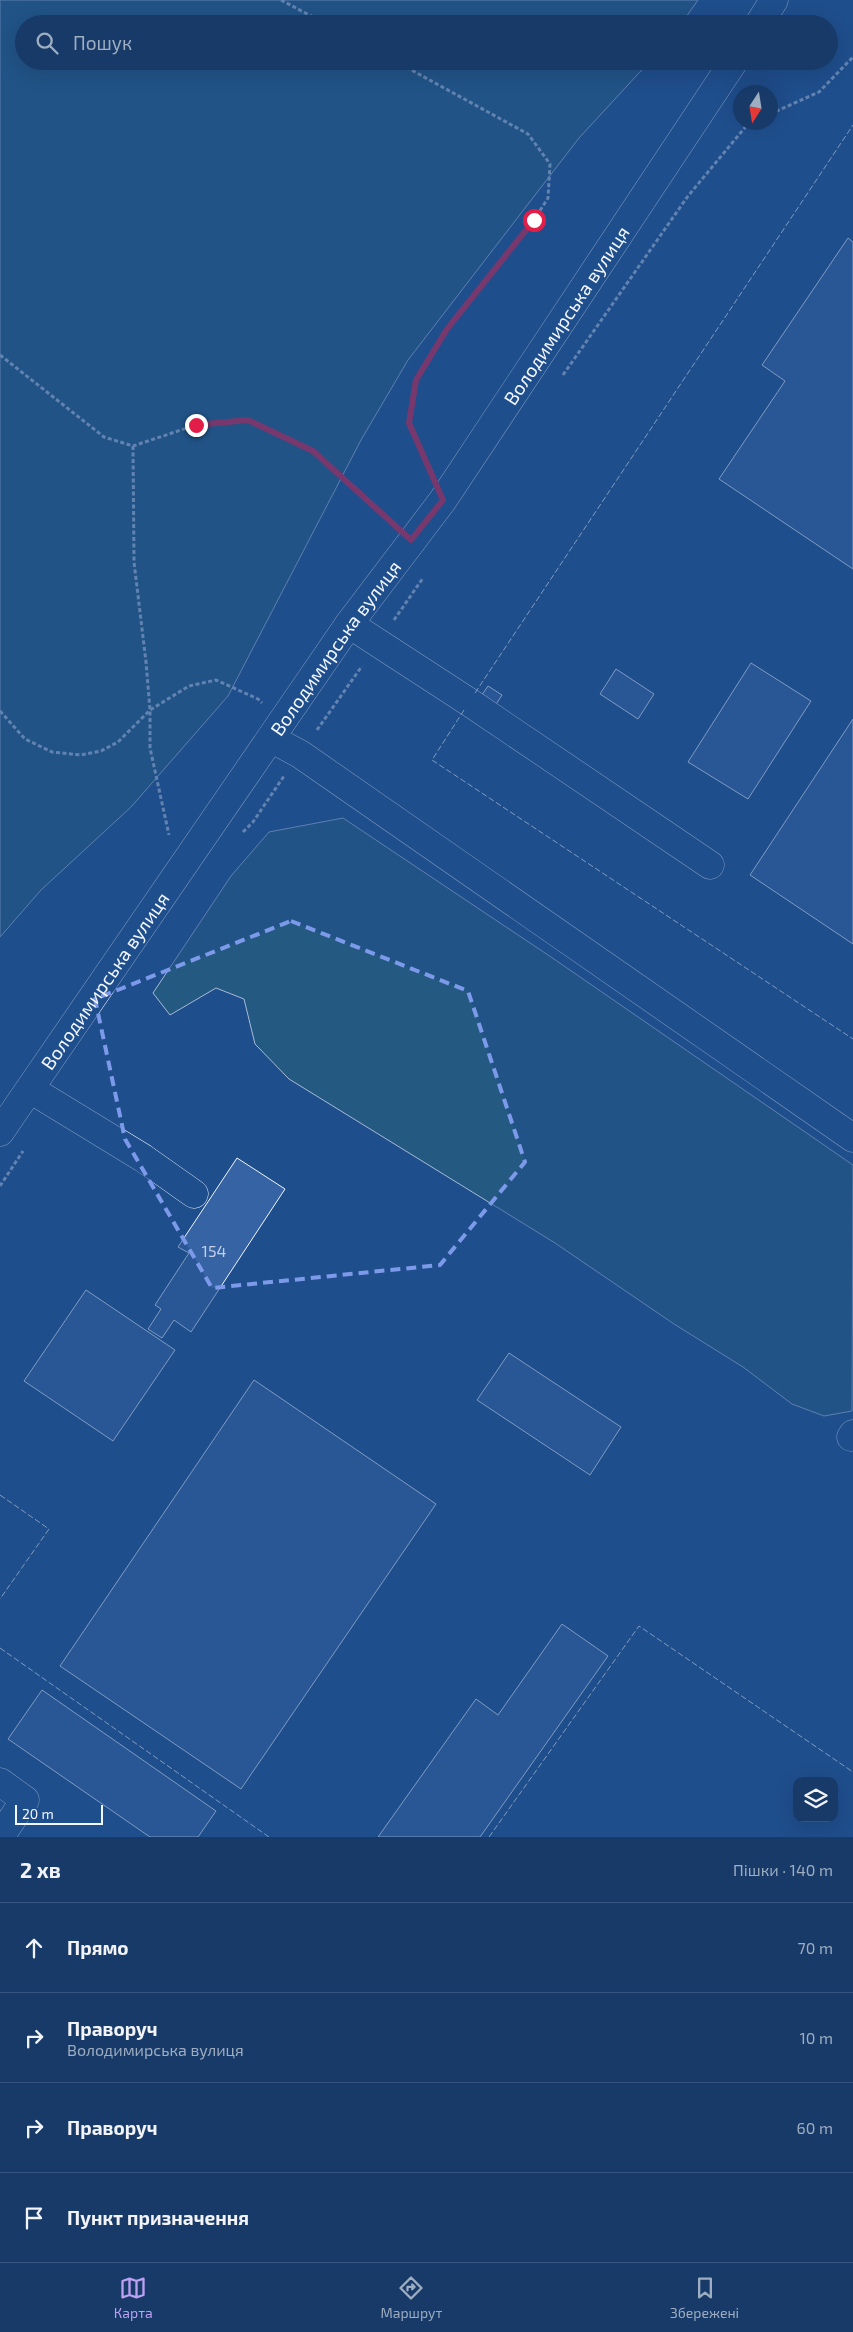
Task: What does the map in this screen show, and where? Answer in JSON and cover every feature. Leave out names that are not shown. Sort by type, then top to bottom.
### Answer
[{"type":"main road","points":[[765,15],[774,0]]},
{"type":"main road","name":"Володимирська вулиця","points":[[0,1132],[349,624],[443,500],[728,70]]},
{"type":"main road","points":[[349,624],[710,865]]},
{"type":"main road","points":[[277,730],[300,754],[853,1138]]},
{"type":"main road","points":[[30,1089],[143,1158],[194,1194]]},
{"type":"main road","points":[[0,1782],[25,1800],[0,1837]]},
{"type":"path","points":[[281,0],[309,15]]},
{"type":"path","points":[[778,110],[819,92],[853,57]]},
{"type":"path","points":[[411,70],[528,134],[550,164],[548,198],[534,220],[447,329],[416,380],[409,423],[443,500]]},
{"type":"path","points":[[0,355],[104,437],[133,446],[196,425],[248,420],[313,451],[411,540]]},
{"type":"path","points":[[133,446],[134,562],[150,710],[150,748],[168,834],[182,869]]},
{"type":"path","points":[[0,711],[24,739],[52,752],[81,755],[101,751],[118,742],[150,710],[189,686],[216,680],[258,699],[277,730]]},
{"type":"highlighted area","points":[[291,921],[468,991],[525,1162],[440,1265],[212,1288],[125,1139],[95,999]]},
{"type":"shaded area","points":[[0,0],[698,0],[687,15],[15,15],[15,70],[642,70],[579,138],[408,360],[361,440],[228,696],[131,807],[41,890],[0,937]]},
{"type":"shaded area","points":[[343,818],[551,957],[853,1165],[852,1411],[824,1416],[792,1404],[743,1367],[674,1324],[555,1243],[289,1079],[255,1044],[244,999],[216,988],[170,1015],[153,993],[231,876],[269,832]]},
{"type":"building","points":[[848,238],[853,242],[853,569],[719,479],[785,381],[762,365]]},
{"type":"building","points":[[751,663],[811,701],[748,799],[688,762]]},
{"type":"building","points":[[616,669],[654,694],[638,719],[600,694]]},
{"type":"building","points":[[488,686],[502,695],[491,712],[477,702]]},
{"type":"building","points":[[853,719],[853,944],[750,875]]},
{"type":"building","points":[[237,1158],[285,1189],[191,1332],[174,1320],[162,1338],[148,1329],[161,1309],[155,1305],[189,1253],[178,1247]]},
{"type":"building","points":[[86,1290],[175,1350],[113,1441],[24,1381]]},
{"type":"building","points":[[509,1353],[621,1427],[590,1475],[477,1400]]},
{"type":"building","points":[[254,1380],[436,1504],[241,1789],[60,1666]]},
{"type":"building","points":[[562,1624],[608,1656],[480,1837],[378,1837],[476,1699],[498,1715]]},
{"type":"building","points":[[42,1690],[216,1811],[198,1837],[150,1837],[8,1739]]},
{"type":"fence","points":[[475,693],[853,125]]},
{"type":"fence","points":[[464,710],[432,760],[853,1039]]},
{"type":"fence","points":[[0,1495],[49,1529],[0,1599]]},
{"type":"fence","points":[[489,1837],[639,1626],[853,1772]]},
{"type":"fence","points":[[0,1648],[269,1837]]},
{"type":"route","points":[[196,425],[248,420],[313,451],[411,540],[443,500],[409,423],[416,380],[447,329],[534,220]]}]
